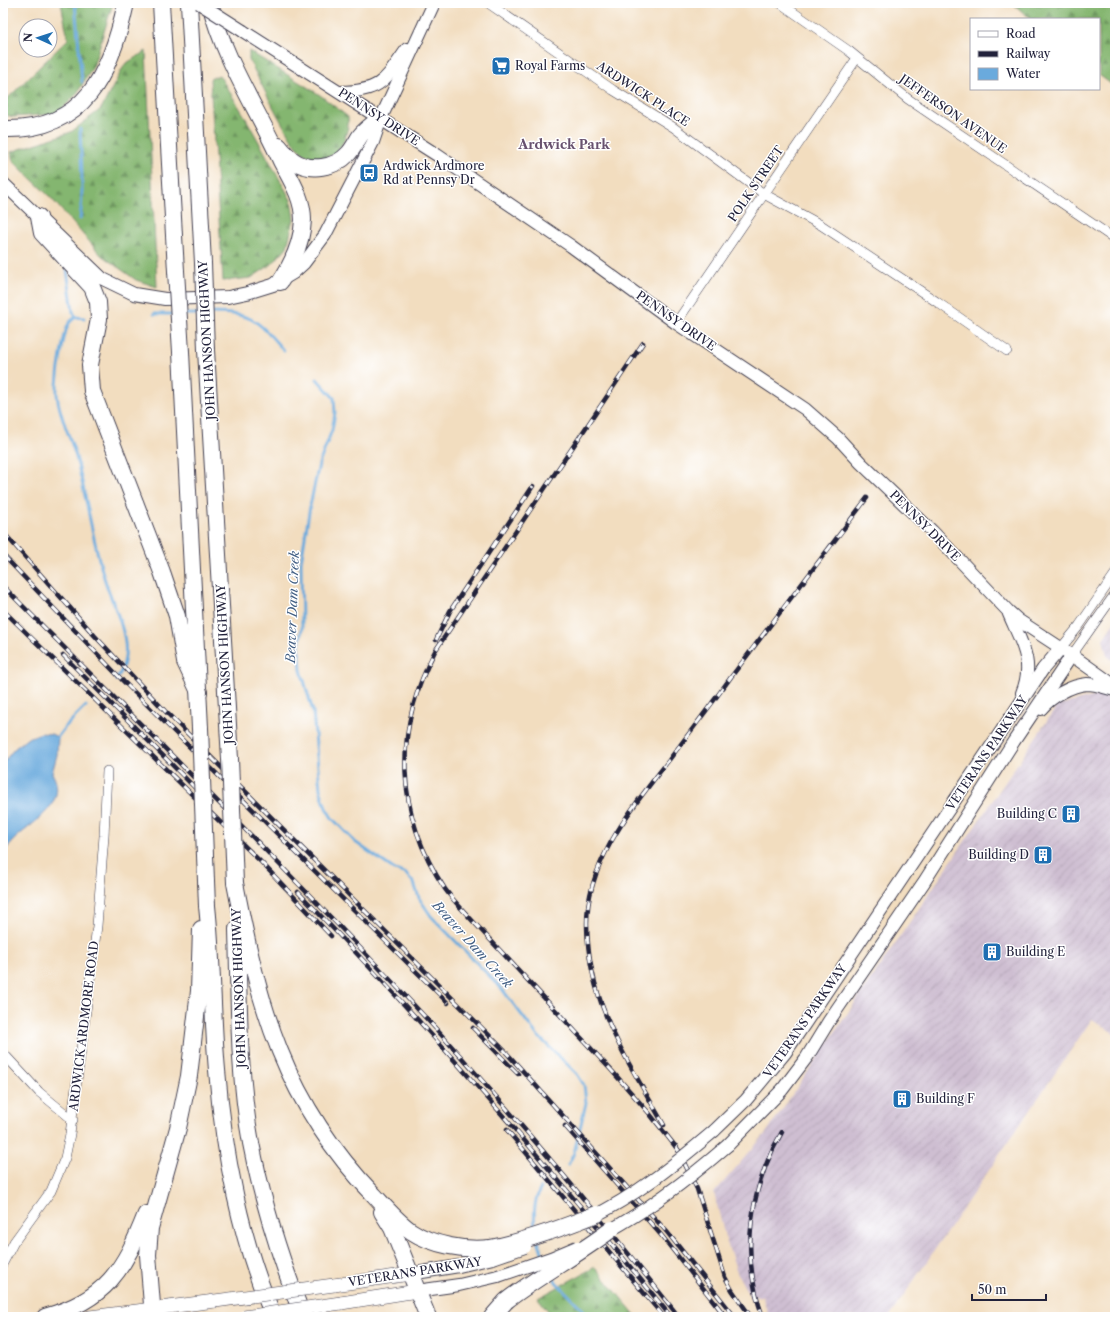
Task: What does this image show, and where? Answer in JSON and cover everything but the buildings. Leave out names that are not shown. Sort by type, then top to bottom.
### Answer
[{"type":"highway","points":[[3,129],[18,130],[39,127],[56,121],[84,100],[104,72],[112,53],[126,3]]},
{"type":"highway","name":"JOHN HANSON HIGHWAY","points":[[161,3],[199,692],[207,906],[217,1070],[227,1151],[244,1228],[274,1317]]},
{"type":"highway","name":"JOHN HANSON HIGHWAY","points":[[190,3],[206,350],[230,759],[243,1082],[251,1143],[271,1221],[303,1317]]},
{"type":"highway","points":[[210,3],[218,33],[226,52],[270,136],[301,201],[303,220],[297,249],[280,282]]},
{"type":"highway","points":[[270,136],[294,161],[308,167],[330,165],[340,161],[348,155],[361,135],[381,118]]},
{"type":"highway","points":[[39,217],[42,233],[92,287],[98,302],[99,319],[90,365],[92,392],[162,572],[177,616],[185,662],[199,692]]},
{"type":"highway","points":[[235,883],[250,958],[261,1001],[288,1072],[323,1133],[365,1186],[392,1228],[428,1317]]},
{"type":"highway","points":[[153,1313],[148,1255],[150,1228],[173,1144],[189,1076],[199,991],[200,934],[207,906]]},
{"type":"highway","points":[[46,1317],[63,1312],[90,1298],[107,1283],[124,1264],[135,1243],[173,1144]]},
{"type":"highway","points":[[365,1186],[398,1220],[422,1237],[457,1247],[480,1249],[491,1253],[597,1214]]},
{"type":"highway","points":[[492,1317],[506,1301],[526,1285],[584,1250],[612,1229]]},
{"type":"main road","name":"PENNSY DRIVE","points":[[199,3],[381,118],[571,246],[676,323],[772,386],[820,422],[932,531],[1018,620],[1072,655],[1115,686]]},
{"type":"main road","points":[[3,183],[102,279],[124,290],[145,297],[186,299],[247,294],[280,282],[304,263],[325,235],[373,142],[381,118],[434,3]]},
{"type":"main road","points":[[341,92],[359,92],[376,87],[387,77],[423,26]]},
{"type":"main road","points":[[1008,611],[1027,656],[1027,683],[1016,710]]},
{"type":"main road","name":"VETERANS PARKWAY","points":[[597,1214],[641,1189],[676,1164],[714,1131],[751,1095],[785,1053],[1043,669],[1061,648]]},
{"type":"main road","name":"VETERANS PARKWAY","points":[[244,1317],[417,1292],[459,1285],[498,1276],[551,1258],[612,1229],[655,1203],[691,1177],[728,1145],[782,1090],[807,1057],[829,1021],[924,882],[1014,741],[1072,655]]},
{"type":"main road","points":[[1014,741],[1045,704],[1068,689],[1087,684],[1115,690]]},
{"type":"main road","name":"VETERANS PARKWAY","points":[[90,1317],[153,1313],[215,1301],[410,1274],[459,1266],[491,1253]]},
{"type":"street","name":"ARDWICK PLACE","points":[[488,3],[613,90],[673,127],[764,194],[821,224],[1007,351]]},
{"type":"street","name":"JEFFERSON AVENUE","points":[[780,3],[857,58],[908,99],[1115,239]]},
{"type":"street","name":"POLK STREET","points":[[676,323],[857,58]]},
{"type":"street","name":"VETERANS PARKWAY","points":[[1061,648],[1079,626],[1115,574]]},
{"type":"street","name":"VETERANS PARKWAY","points":[[1072,655],[1115,594]]},
{"type":"street","name":"ARDWICK ARDMORE ROAD","points":[[3,1263],[14,1242],[41,1206],[53,1186],[64,1158],[73,1120],[97,926],[104,836],[106,771]]},
{"type":"street","points":[[3,1054],[39,1092],[73,1120]]},
{"type":"shaded area","points":[[1115,621],[1115,662],[1107,656],[1103,639]]},
{"type":"shaded area","points":[[1103,694],[1115,702],[1115,1034],[1092,1019],[889,1317],[769,1317],[762,1296],[750,1297],[738,1275],[725,1237],[714,1193],[766,1133],[1057,706]]},
{"type":"green space","points":[[61,3],[113,3],[93,67],[76,95],[57,114],[13,117],[3,114],[3,103],[49,58],[58,58],[58,49],[68,39]]},
{"type":"green space","points":[[1012,3],[1115,3],[1115,87],[1100,76],[1100,18],[1030,18]]},
{"type":"green space","points":[[146,51],[157,287],[136,280],[101,255],[51,198],[13,161],[11,152],[71,132],[101,109],[125,64]]},
{"type":"green space","points":[[249,51],[320,95],[348,117],[346,136],[335,153],[331,156],[319,159],[303,153],[297,147],[283,125],[249,60]]},
{"type":"green space","points":[[219,75],[244,115],[291,200],[294,219],[287,247],[272,264],[251,278],[223,281],[210,79]]},
{"type":"green space","points":[[595,1267],[637,1317],[553,1317],[538,1298]]},
{"type":"water","points":[[41,733],[51,734],[58,737],[57,755],[52,773],[56,783],[56,793],[48,810],[15,839],[3,853],[3,763],[14,749],[28,738]]},
{"type":"waterway","name":"Beaver Dam Creek","points":[[75,3],[82,82]]},
{"type":"waterway","name":"Beaver Dam Creek","points":[[80,129],[82,185],[80,219]]},
{"type":"waterway","name":"Beaver Dam Creek","points":[[67,270],[73,312],[76,317],[84,318]]},
{"type":"waterway","name":"Beaver Dam Creek","points":[[209,313],[245,316],[260,325],[284,351]]},
{"type":"waterway","name":"Beaver Dam Creek","points":[[154,314],[174,314]]},
{"type":"waterway","name":"Beaver Dam Creek","points":[[183,314],[200,314]]},
{"type":"waterway","points":[[76,317],[68,325],[64,339],[57,394],[60,411],[77,461],[99,560],[125,640],[123,667],[116,680]]},
{"type":"waterway","name":"Beaver Dam Creek","points":[[317,379],[334,398],[335,413],[332,430],[319,464],[310,506],[301,562],[302,628],[299,645],[301,670],[313,712],[320,789],[326,808],[332,818],[355,842],[395,870],[406,874],[414,883],[419,898],[431,916],[502,989],[537,1035],[577,1074],[584,1085],[586,1103],[574,1153],[568,1165]]},
{"type":"waterway","points":[[56,739],[65,727],[86,706]]},
{"type":"waterway","name":"Beaver Dam Creek","points":[[535,1231],[535,1204],[541,1188]]},
{"type":"waterway","name":"Beaver Dam Creek","points":[[538,1240],[544,1258]]},
{"type":"waterway","name":"Beaver Dam Creek","points":[[553,1275],[556,1282],[590,1317]]},
{"type":"railway","points":[[643,343],[435,651],[421,681],[412,711],[407,741],[406,772],[409,801],[416,831],[428,860],[445,889],[469,917],[612,1071],[649,1113],[679,1151]]},
{"type":"railway","points":[[436,640],[450,611],[533,486]]},
{"type":"railway","points":[[664,1125],[636,1077],[612,1030],[602,1006],[594,980],[589,954],[587,925],[589,902],[594,879],[614,836],[627,816],[867,498]]},
{"type":"railway","points":[[3,532],[95,636],[165,711],[504,1050],[667,1232],[735,1317]]},
{"type":"railway","points":[[3,555],[124,682],[448,1003]]},
{"type":"railway","points":[[3,586],[277,861],[437,1030],[561,1172],[679,1317]]},
{"type":"railway","points":[[3,610],[261,862],[331,936]]},
{"type":"railway","points":[[63,655],[211,804]]},
{"type":"railway","points":[[298,892],[395,995],[489,1100],[536,1154],[671,1317]]},
{"type":"railway","points":[[473,1028],[518,1074]]},
{"type":"railway","points":[[565,1126],[661,1235],[726,1317]]},
{"type":"railway","points":[[507,1130],[664,1317]]},
{"type":"railway","points":[[763,1317],[756,1294],[752,1270],[750,1246],[752,1223],[755,1199],[762,1176],[782,1132]]},
{"type":"railway","points":[[676,1146],[697,1189],[725,1277],[732,1290],[751,1317]]},
{"type":"place","name":"Royal Farms","points":[[501,66]]},
{"type":"place","name":"Ardwick Ardmore Rd at Pennsy Dr","points":[[369,173]]},
{"type":"place","name":"Building C","points":[[1071,814]]},
{"type":"place","name":"Building D","points":[[1043,855]]},
{"type":"place","name":"Building E","points":[[992,952]]},
{"type":"place","name":"Building F","points":[[902,1099]]},
{"type":"district","name":"Ardwick Park","points":[[564,144]]}]
